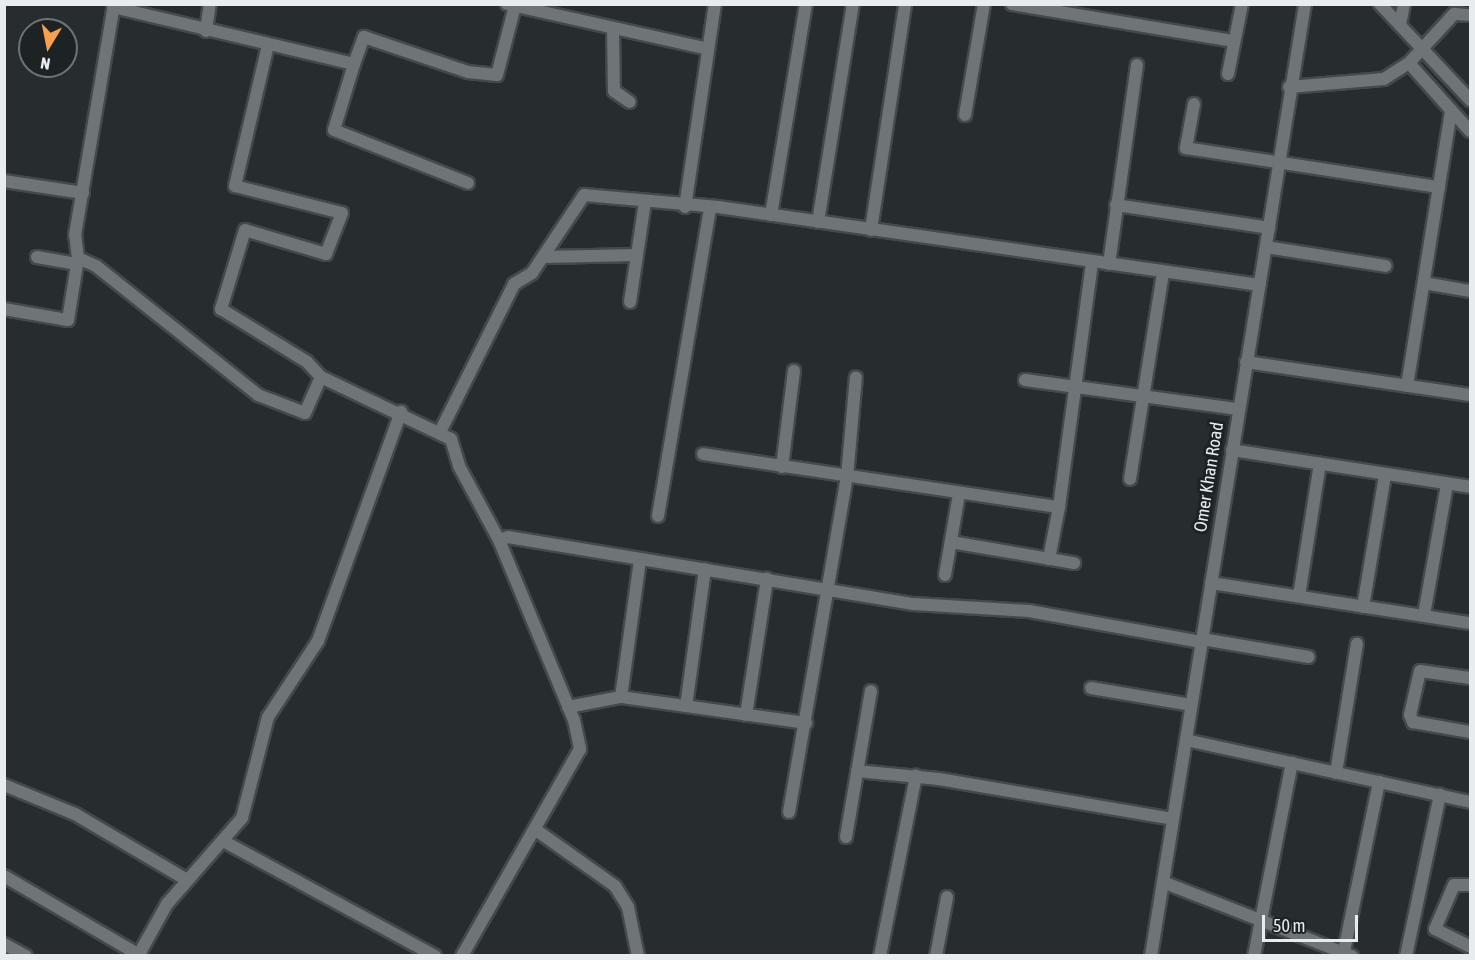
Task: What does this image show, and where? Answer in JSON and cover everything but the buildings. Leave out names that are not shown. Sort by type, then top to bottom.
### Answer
[{"type":"street","points":[[206,31],[210,4]]},
{"type":"street","points":[[685,207],[715,4]]},
{"type":"street","points":[[771,215],[806,4]]},
{"type":"street","points":[[818,222],[853,4]]},
{"type":"street","points":[[871,230],[905,4]]},
{"type":"street","points":[[965,115],[984,4]]},
{"type":"street","points":[[1012,4],[1234,41]]},
{"type":"street","points":[[1228,74],[1242,4]]},
{"type":"street","name":"Omer Khan Road","points":[[1150,956],[1238,409],[1281,162],[1289,87],[1305,4]]},
{"type":"street","points":[[1380,4],[1470,100]]},
{"type":"street","points":[[1400,25],[1404,4]]},
{"type":"street","points":[[468,183],[334,130],[364,37],[468,72],[497,75],[511,5],[613,30],[708,49]]},
{"type":"street","points":[[4,309],[68,320],[77,261],[75,235],[113,6],[206,31],[354,64]]},
{"type":"street","points":[[1289,87],[1384,79],[1409,63],[1454,14],[1470,15]]},
{"type":"street","points":[[613,30],[614,91],[630,102]]},
{"type":"street","points":[[268,45],[236,186],[342,213],[327,254],[245,230],[221,309],[307,362],[321,377],[401,412],[451,439],[459,466],[499,540],[568,707],[580,749],[536,830],[462,956]]},
{"type":"street","points":[[1409,63],[1470,131]]},
{"type":"street","points":[[1109,264],[1137,65]]},
{"type":"street","points":[[1194,104],[1186,148],[1439,187]]},
{"type":"street","points":[[1407,386],[1451,110]]},
{"type":"street","points":[[4,181],[82,193]]},
{"type":"street","points":[[440,432],[514,284],[532,273],[584,195],[771,215],[1259,285]]},
{"type":"street","points":[[630,302],[645,202]]},
{"type":"street","points":[[1116,205],[1269,228]]},
{"type":"street","points":[[658,516],[710,207]]},
{"type":"street","points":[[1266,247],[1386,266]]},
{"type":"street","points":[[543,257],[637,255]]},
{"type":"street","points":[[37,257],[77,261],[96,266],[258,395],[305,413],[321,377]]},
{"type":"street","points":[[1049,559],[1059,507],[1092,262]]},
{"type":"street","points":[[1130,478],[1163,272]]},
{"type":"street","points":[[1424,282],[1470,291]]},
{"type":"street","points":[[1246,362],[1470,395]]},
{"type":"street","points":[[782,467],[794,371]]},
{"type":"street","points":[[789,812],[847,477],[856,377]]},
{"type":"street","points":[[1024,380],[1238,409]]},
{"type":"street","points":[[4,876],[139,955],[187,880],[225,842],[242,818],[268,717],[318,641],[401,412]]},
{"type":"street","points":[[1232,450],[1470,488]]},
{"type":"street","points":[[703,454],[959,494],[1059,507]]},
{"type":"street","points":[[1299,596],[1320,464]]},
{"type":"street","points":[[1363,607],[1385,475]]},
{"type":"street","points":[[1424,615],[1447,484]]},
{"type":"street","points":[[945,576],[959,494]]},
{"type":"street","points":[[499,540],[508,537],[914,604],[1029,611],[1308,657]]},
{"type":"street","points":[[951,542],[1074,563]]},
{"type":"street","points":[[621,697],[640,560]]},
{"type":"street","points":[[686,706],[705,569]]},
{"type":"street","points":[[746,715],[766,579]]},
{"type":"street","points":[[1211,583],[1470,622]]},
{"type":"street","points":[[1336,773],[1357,644]]},
{"type":"street","points":[[1470,678],[1420,671],[1410,715],[1413,722],[1470,732]]},
{"type":"street","points":[[1091,688],[1191,705]]},
{"type":"street","points":[[846,837],[872,691]]},
{"type":"street","points":[[568,707],[621,697],[806,723]]},
{"type":"street","points":[[1186,740],[1470,802]]},
{"type":"street","points":[[1254,956],[1292,763]]},
{"type":"street","points":[[857,771],[916,776],[1173,819]]},
{"type":"street","points":[[880,956],[916,776]]},
{"type":"street","points":[[1163,882],[1346,954],[1378,782]]},
{"type":"street","points":[[4,785],[75,814],[187,880]]},
{"type":"street","points":[[1406,956],[1440,795]]},
{"type":"street","points":[[536,830],[615,886],[628,907],[638,956]]},
{"type":"street","points":[[225,842],[435,956]]},
{"type":"street","points":[[1470,885],[1454,885],[1435,929],[1470,947]]},
{"type":"street","points":[[936,956],[947,897]]},
{"type":"street","points":[[4,944],[26,956]]}]
